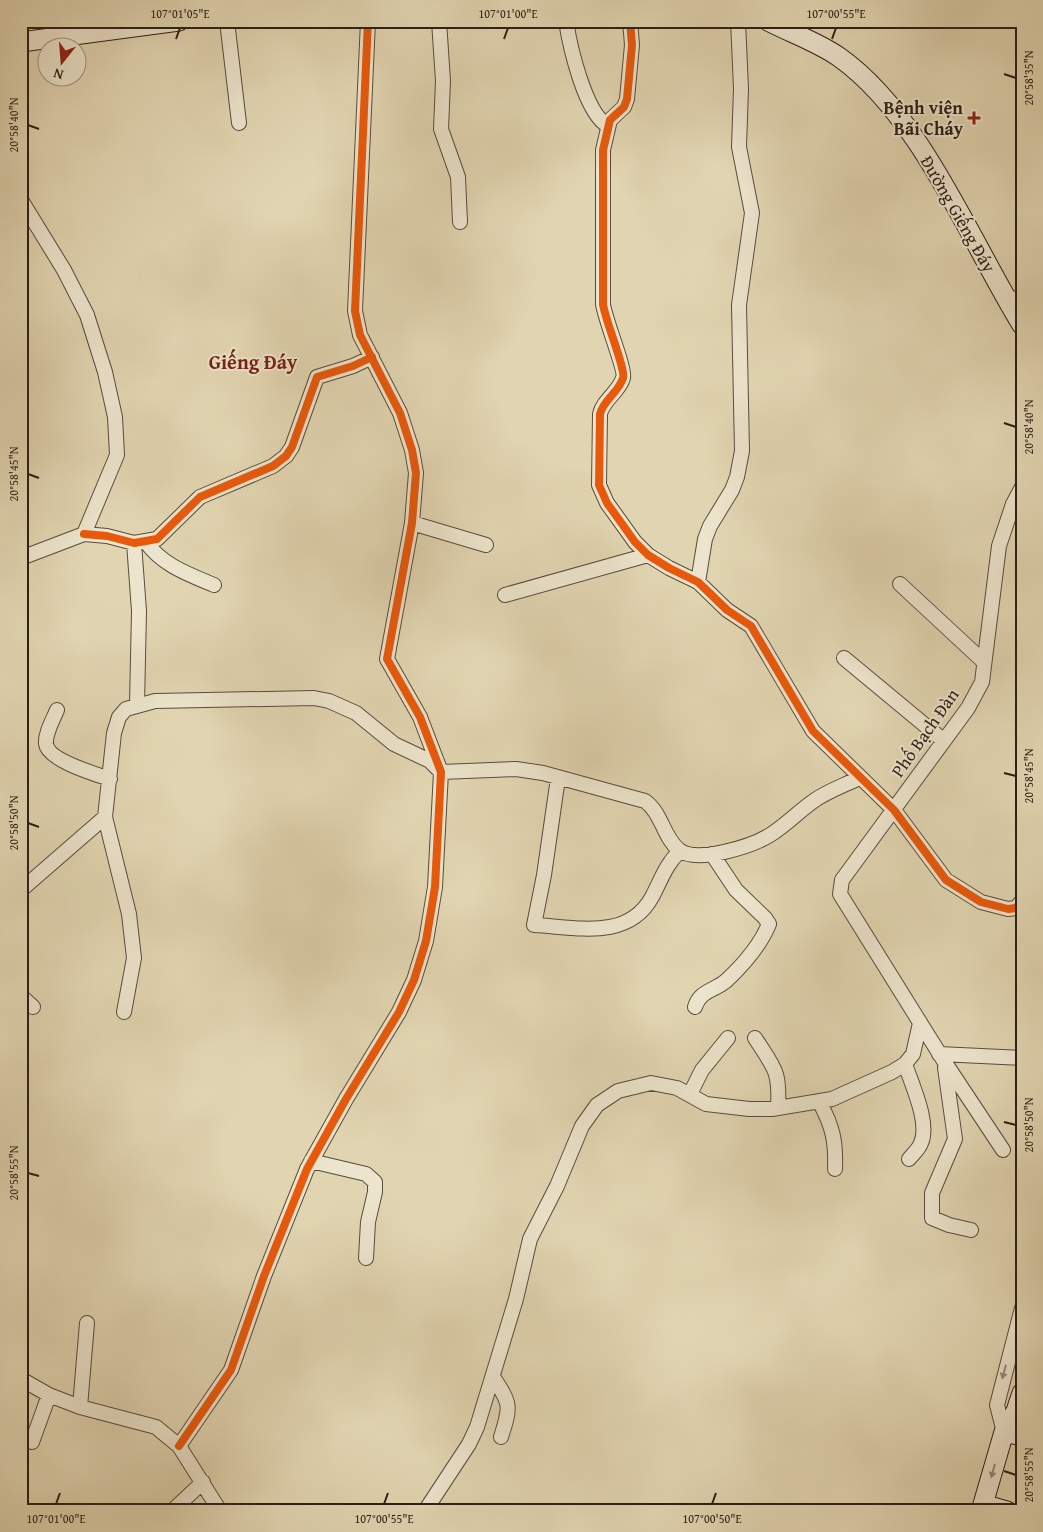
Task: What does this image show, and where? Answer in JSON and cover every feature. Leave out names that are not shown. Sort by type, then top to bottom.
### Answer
[{"type":"main road","points":[[21,42],[179,21]]},
{"type":"main road","name":"Đường Giếng Đáy","points":[[768,21],[840,58],[876,92],[916,140],[1014,298],[1022,325]]},
{"type":"main road","points":[[1006,1511],[982,1508],[1013,1434],[1016,1411],[1022,1393]]},
{"type":"street","points":[[227,21],[239,123]]},
{"type":"street","points":[[179,1446],[231,1370],[264,1276],[311,1161],[355,1084],[400,1012],[420,962],[433,902],[441,772],[420,716],[387,659],[412,523],[416,486],[412,450],[400,413],[358,330],[355,312],[368,21]]},
{"type":"street","points":[[439,21],[443,81],[440,129],[458,177],[460,222]]},
{"type":"street","points":[[566,21],[578,76],[600,121],[608,126]]},
{"type":"street","points":[[630,21],[632,46],[627,99],[624,107],[614,115],[608,126],[603,150],[603,304],[605,319],[624,371],[620,386],[601,410],[597,474],[607,503],[635,542],[648,555],[698,582],[727,610],[751,626],[813,731],[859,778],[894,810],[946,880],[982,902],[1008,909],[1016,908],[1022,900]]},
{"type":"street","points":[[698,582],[705,538],[716,514],[732,490],[737,477],[742,451],[739,305],[752,213],[739,147],[741,89],[738,21]]},
{"type":"street","points":[[21,200],[64,270],[87,315],[105,372],[115,417],[117,455],[84,534]]},
{"type":"street","points":[[21,558],[84,534],[140,542],[157,538],[200,497],[273,466],[286,456],[292,447],[317,376],[353,366],[372,357]]},
{"type":"street","name":"Phố Bạch Đàn","points":[[1003,1150],[942,1058],[840,894],[842,880],[968,708],[982,682],[999,546],[1022,487]]},
{"type":"street","points":[[412,523],[486,545]]},
{"type":"street","points":[[140,542],[171,566],[214,585]]},
{"type":"street","points":[[136,705],[140,542]]},
{"type":"street","points":[[505,595],[648,555]]},
{"type":"street","points":[[900,584],[984,662]]},
{"type":"street","points":[[844,658],[944,741]]},
{"type":"street","points":[[124,1012],[134,958],[129,914],[105,817],[117,724],[126,709],[136,705],[154,701],[314,698],[329,701],[356,714],[384,737],[430,761],[441,772],[516,769],[644,801],[656,812],[667,833],[680,851],[692,855],[712,854],[737,849],[770,835],[816,800],[859,778]]},
{"type":"street","points":[[57,710],[47,735],[46,745],[49,751],[57,758],[110,780]]},
{"type":"street","points":[[558,778],[534,925],[614,928],[626,924],[646,907],[668,864],[680,851]]},
{"type":"street","points":[[21,890],[105,817]]},
{"type":"street","points":[[695,1007],[702,994],[726,981],[754,952],[769,924],[736,890],[712,854]]},
{"type":"street","points":[[21,996],[33,1008]]},
{"type":"street","points":[[425,1511],[470,1444],[478,1427],[516,1299],[526,1251],[589,1114],[607,1097],[636,1086],[665,1084],[690,1094],[706,1104],[749,1109],[778,1108],[832,1099],[892,1072],[905,1064],[913,1054],[920,1023]]},
{"type":"street","points":[[690,1094],[702,1070],[728,1038]]},
{"type":"street","points":[[755,1038],[776,1072],[779,1086],[778,1108]]},
{"type":"street","points":[[971,1230],[949,1225],[932,1218],[932,1192],[955,1139],[942,1058],[1022,1058]]},
{"type":"street","points":[[905,1064],[921,1114],[924,1134],[921,1145],[909,1159]]},
{"type":"street","points":[[819,1101],[831,1124],[836,1146],[835,1169]]},
{"type":"street","points":[[311,1161],[366,1174],[375,1182],[375,1192],[368,1222],[366,1258]]},
{"type":"street","points":[[1013,1434],[997,1405],[1022,1308]]},
{"type":"street","points":[[80,1407],[87,1323]]},
{"type":"street","points":[[494,1377],[508,1400],[509,1406],[501,1437]]},
{"type":"street","points":[[21,1379],[49,1395],[80,1407],[156,1427],[179,1446],[220,1511]]},
{"type":"street","points":[[32,1442],[49,1395]]},
{"type":"street","points":[[172,1511],[203,1482]]},
{"type":"cycle path","points":[[179,1446],[231,1370],[264,1276],[307,1169],[346,1099],[399,1012],[414,980],[426,941],[435,887],[441,772],[420,717],[387,659],[412,523],[416,473],[412,450],[400,413],[360,335],[355,311],[368,21]]},
{"type":"cycle path","points":[[630,21],[632,45],[627,99],[624,107],[610,120],[603,150],[603,304],[623,373],[621,383],[604,404],[600,414],[599,485],[607,503],[635,542],[648,555],[698,582],[727,610],[751,626],[813,731],[894,810],[946,880],[981,902],[1008,909],[1016,908],[1022,901]]},
{"type":"cycle path","points":[[84,534],[107,536],[134,543],[157,539],[200,497],[273,466],[286,456],[292,447],[317,377],[353,366],[372,357]]},
{"type":"place","name":"Bệnh viện Bãi Cháy","points":[[974,118]]},
{"type":"district","name":"Giếng Đáy","points":[[253,362]]}]
